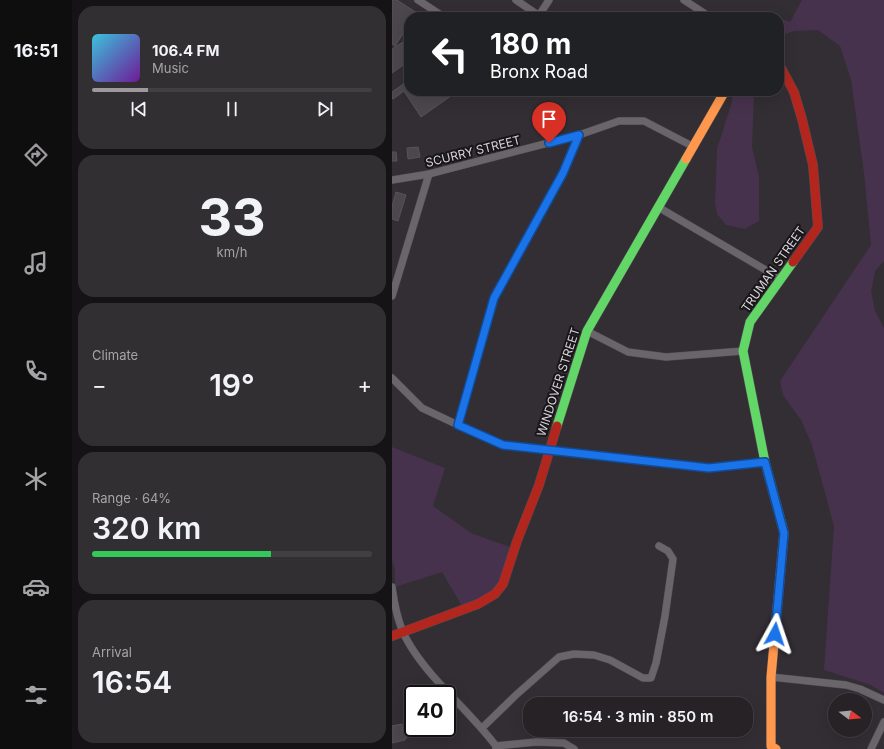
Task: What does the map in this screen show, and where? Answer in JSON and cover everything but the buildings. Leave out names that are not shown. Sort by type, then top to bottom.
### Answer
[{"type":"street","points":[[418,0],[436,12]]},
{"type":"street","points":[[516,0],[534,12]]},
{"type":"street","points":[[542,12],[549,0]]},
{"type":"street","points":[[684,0],[702,12]]},
{"type":"street","name":"TRUMAN STREET","points":[[776,749],[771,746],[771,677],[784,533],[765,462],[743,351],[750,322],[818,227],[813,165],[794,92],[784,73]]},
{"type":"street","name":"WINDOVER STREET","points":[[392,636],[478,604],[499,590],[506,577],[517,541],[538,485],[587,331],[722,96]]},
{"type":"street","name":"SCURRY STREET","points":[[392,180],[429,174],[579,135],[619,121],[644,121],[694,147]]},
{"type":"street","points":[[458,425],[494,298],[563,173],[579,135]]},
{"type":"street","points":[[392,296],[429,174]]},
{"type":"street","points":[[658,207],[781,279]]},
{"type":"street","points":[[587,331],[628,352],[666,357],[743,351]]},
{"type":"street","points":[[392,378],[422,408],[503,445],[709,468],[765,462]]},
{"type":"street","points":[[482,728],[559,656],[574,654],[594,655],[610,660],[643,678],[651,678],[658,655],[673,559],[668,550],[659,546]]},
{"type":"street","points":[[392,587],[403,632],[419,660],[450,696],[482,728],[496,748],[536,742],[564,743],[574,749]]},
{"type":"street","points":[[771,677],[846,685],[860,689],[884,700]]},
{"type":"street","points":[[871,749],[884,722]]},
{"type":"shaded area","points":[[802,0],[884,0],[884,261],[875,271],[871,291],[875,311],[884,328],[884,693],[871,685],[824,670],[834,526],[812,445],[801,420],[783,395],[780,381],[871,245],[864,173],[851,80],[840,46],[818,30],[794,31],[784,34],[784,20],[790,22]]},
{"type":"shaded area","points":[[733,96],[754,96],[752,147],[759,177],[759,221],[745,229],[726,225],[717,214],[715,203],[717,149]]},
{"type":"shaded area","points":[[392,447],[445,468],[433,506],[471,533],[510,547],[504,571],[499,583],[492,591],[477,600],[462,606],[442,572],[395,587],[395,570],[392,560]]},
{"type":"traffic: fast","points":[[557,426],[587,331],[686,159]]},
{"type":"traffic: fast","points":[[782,525],[765,462],[743,351],[750,322],[793,262]]},
{"type":"traffic: slow","points":[[686,159],[722,96]]},
{"type":"traffic: slow","points":[[776,749],[771,746],[771,677],[784,533],[782,525]]},
{"type":"traffic: jam","points":[[784,73],[794,92],[813,165],[818,227],[793,262]]},
{"type":"traffic: jam","points":[[392,636],[478,604],[495,594],[503,584],[517,541],[539,485],[557,426]]},
{"type":"route","points":[[549,143],[579,135],[563,173],[494,298],[458,425],[503,445],[709,468],[765,462],[784,533],[775,634]]}]
